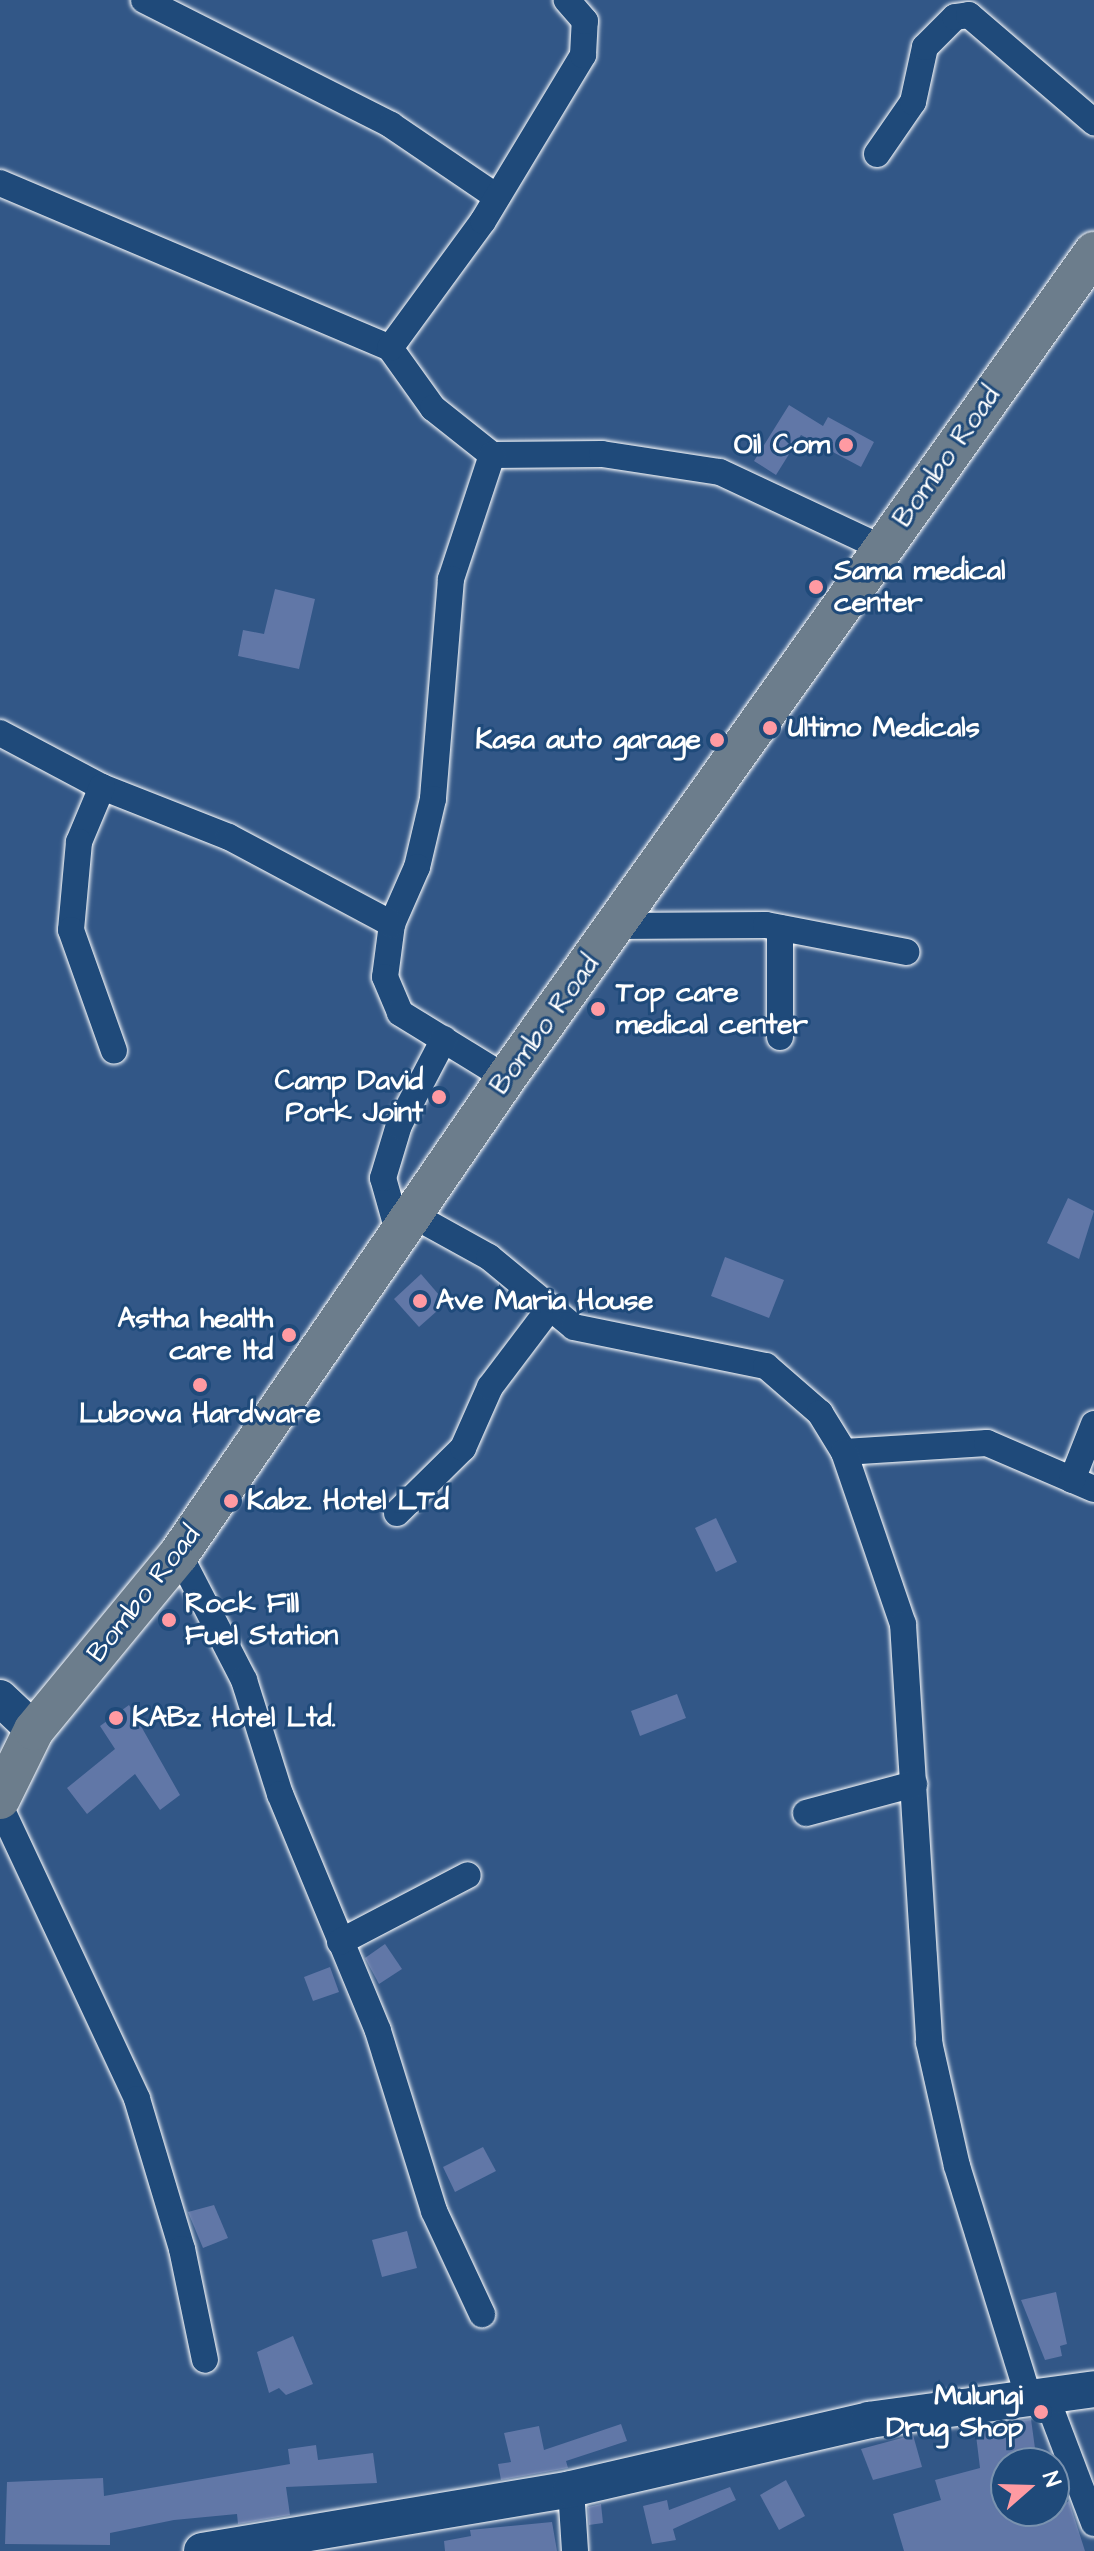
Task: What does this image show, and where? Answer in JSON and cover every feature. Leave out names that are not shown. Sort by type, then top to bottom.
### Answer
[{"type":"main road","name":"Bombo Road","points":[[0,1799],[34,1730],[179,1554],[506,1078],[1094,252]]},
{"type":"street","points":[[144,0],[391,125],[497,197]]},
{"type":"street","points":[[390,348],[497,197],[583,55],[585,21],[567,0]]},
{"type":"street","points":[[877,154],[913,102],[925,47],[955,17],[969,15],[1094,122]]},
{"type":"street","points":[[0,183],[390,348],[433,408],[492,455],[602,454],[720,472],[882,548]]},
{"type":"street","points":[[492,455],[451,579],[433,799],[417,867],[392,924],[385,977],[391,1000],[413,1024],[444,1039],[506,1078]]},
{"type":"street","points":[[0,733],[102,787],[229,837],[392,924]]},
{"type":"street","points":[[102,787],[79,842],[71,930],[114,1051]]},
{"type":"street","points":[[616,926],[780,928],[906,952]]},
{"type":"street","points":[[780,928],[780,1037]]},
{"type":"street","points":[[444,1039],[399,1125],[383,1178],[406,1223],[489,1257],[549,1309],[600,1337],[766,1366],[820,1413],[844,1452],[903,1624],[929,2042],[957,2166],[1037,2396],[1094,2523]]},
{"type":"street","points":[[397,1513],[463,1448],[490,1387],[549,1309]]},
{"type":"street","points":[[844,1452],[987,1443],[1083,1484],[1094,1424]]},
{"type":"street","points":[[179,1554],[244,1680],[340,1942],[378,2031],[434,2211],[482,2314]]},
{"type":"street","points":[[0,1698],[34,1730]]},
{"type":"street","points":[[806,1813],[914,1784]]},
{"type":"street","points":[[0,1806],[137,2099],[182,2249],[205,2360]]},
{"type":"street","points":[[340,1942],[468,1875]]},
{"type":"street","points":[[202,2551],[571,2489],[869,2420],[1094,2389]]},
{"type":"street","points":[[571,2489],[575,2551]]},
{"type":"building","points":[[789,405],[823,426],[828,417],[874,442],[861,467],[801,435],[776,475],[754,461]]},
{"type":"building","points":[[275,589],[315,599],[299,669],[238,656],[243,630],[264,634]]},
{"type":"building","points":[[1068,1198],[1094,1211],[1079,1259],[1047,1243]]},
{"type":"building","points":[[725,1257],[784,1280],[769,1318],[711,1296]]},
{"type":"building","name":"Ave Maria House","points":[[421,1274],[446,1303],[419,1327],[394,1299]]},
{"type":"building","points":[[716,1518],[737,1562],[716,1572],[695,1528]]},
{"type":"building","points":[[677,1694],[686,1718],[640,1736],[631,1711]]},
{"type":"building","points":[[129,1705],[180,1795],[160,1810],[135,1774],[87,1814],[67,1788],[115,1749],[100,1726]]},
{"type":"building","points":[[385,1944],[402,1969],[379,1984],[365,1958]]},
{"type":"building","points":[[330,1967],[339,1992],[313,2001],[304,1977]]},
{"type":"building","points":[[483,2147],[496,2171],[455,2192],[443,2167]]},
{"type":"building","points":[[214,2205],[228,2238],[203,2248],[188,2212]]},
{"type":"building","points":[[407,2231],[417,2268],[382,2277],[372,2240]]},
{"type":"building","points":[[1056,2292],[1067,2344],[1060,2346],[1062,2356],[1045,2360],[1021,2300]]},
{"type":"building","points":[[293,2336],[313,2384],[286,2395],[279,2388],[269,2393],[257,2352]]},
{"type":"building","points":[[1031,2419],[1035,2447],[990,2447],[990,2527],[1070,2527],[1070,2504],[1085,2551],[904,2551],[893,2514],[941,2500],[935,2480],[980,2468],[975,2427]]},
{"type":"building","points":[[621,2424],[627,2441],[566,2461],[568,2468],[501,2480],[498,2464],[511,2462],[504,2433],[539,2426],[544,2450]]},
{"type":"building","points":[[913,2435],[922,2467],[873,2480],[861,2449]]},
{"type":"building","points":[[316,2445],[318,2460],[373,2453],[377,2483],[286,2487],[290,2515],[238,2524],[237,2514],[174,2520],[110,2533],[110,2545],[5,2544],[7,2482],[103,2478],[104,2496],[290,2464],[288,2449]]},
{"type":"building","points":[[786,2480],[805,2516],[779,2530],[760,2495]]},
{"type":"building","points":[[730,2487],[736,2500],[673,2529],[676,2540],[652,2544],[643,2506],[667,2500],[669,2510]]},
{"type":"building","points":[[601,2504],[603,2523],[589,2525],[588,2507]]},
{"type":"building","points":[[552,2522],[557,2551],[445,2551],[444,2541],[471,2536],[470,2530]]},
{"type":"place","name":"Oil Com","points":[[846,445]]},
{"type":"place","name":"Sama medical center","points":[[816,587]]},
{"type":"place","name":"Ultimo Medicals","points":[[770,728]]},
{"type":"place","name":"Kasa auto garage","points":[[717,740]]},
{"type":"place","name":"Top care medical center","points":[[598,1009]]},
{"type":"place","name":"Camp David Pork Joint","points":[[439,1097]]},
{"type":"place","name":"Ave Maria House","points":[[420,1301]]},
{"type":"place","name":"Astha health care ltd","points":[[289,1335]]},
{"type":"place","name":"Lubowa Hardware","points":[[200,1385]]},
{"type":"place","name":"Kabz. Hotel LTd","points":[[231,1501]]},
{"type":"place","name":"Rock Fill Fuel Station","points":[[169,1620]]},
{"type":"place","name":"KABz Hotel Ltd.","points":[[116,1718]]},
{"type":"place","name":"Mulungi Drug Shop","points":[[1041,2412]]}]
